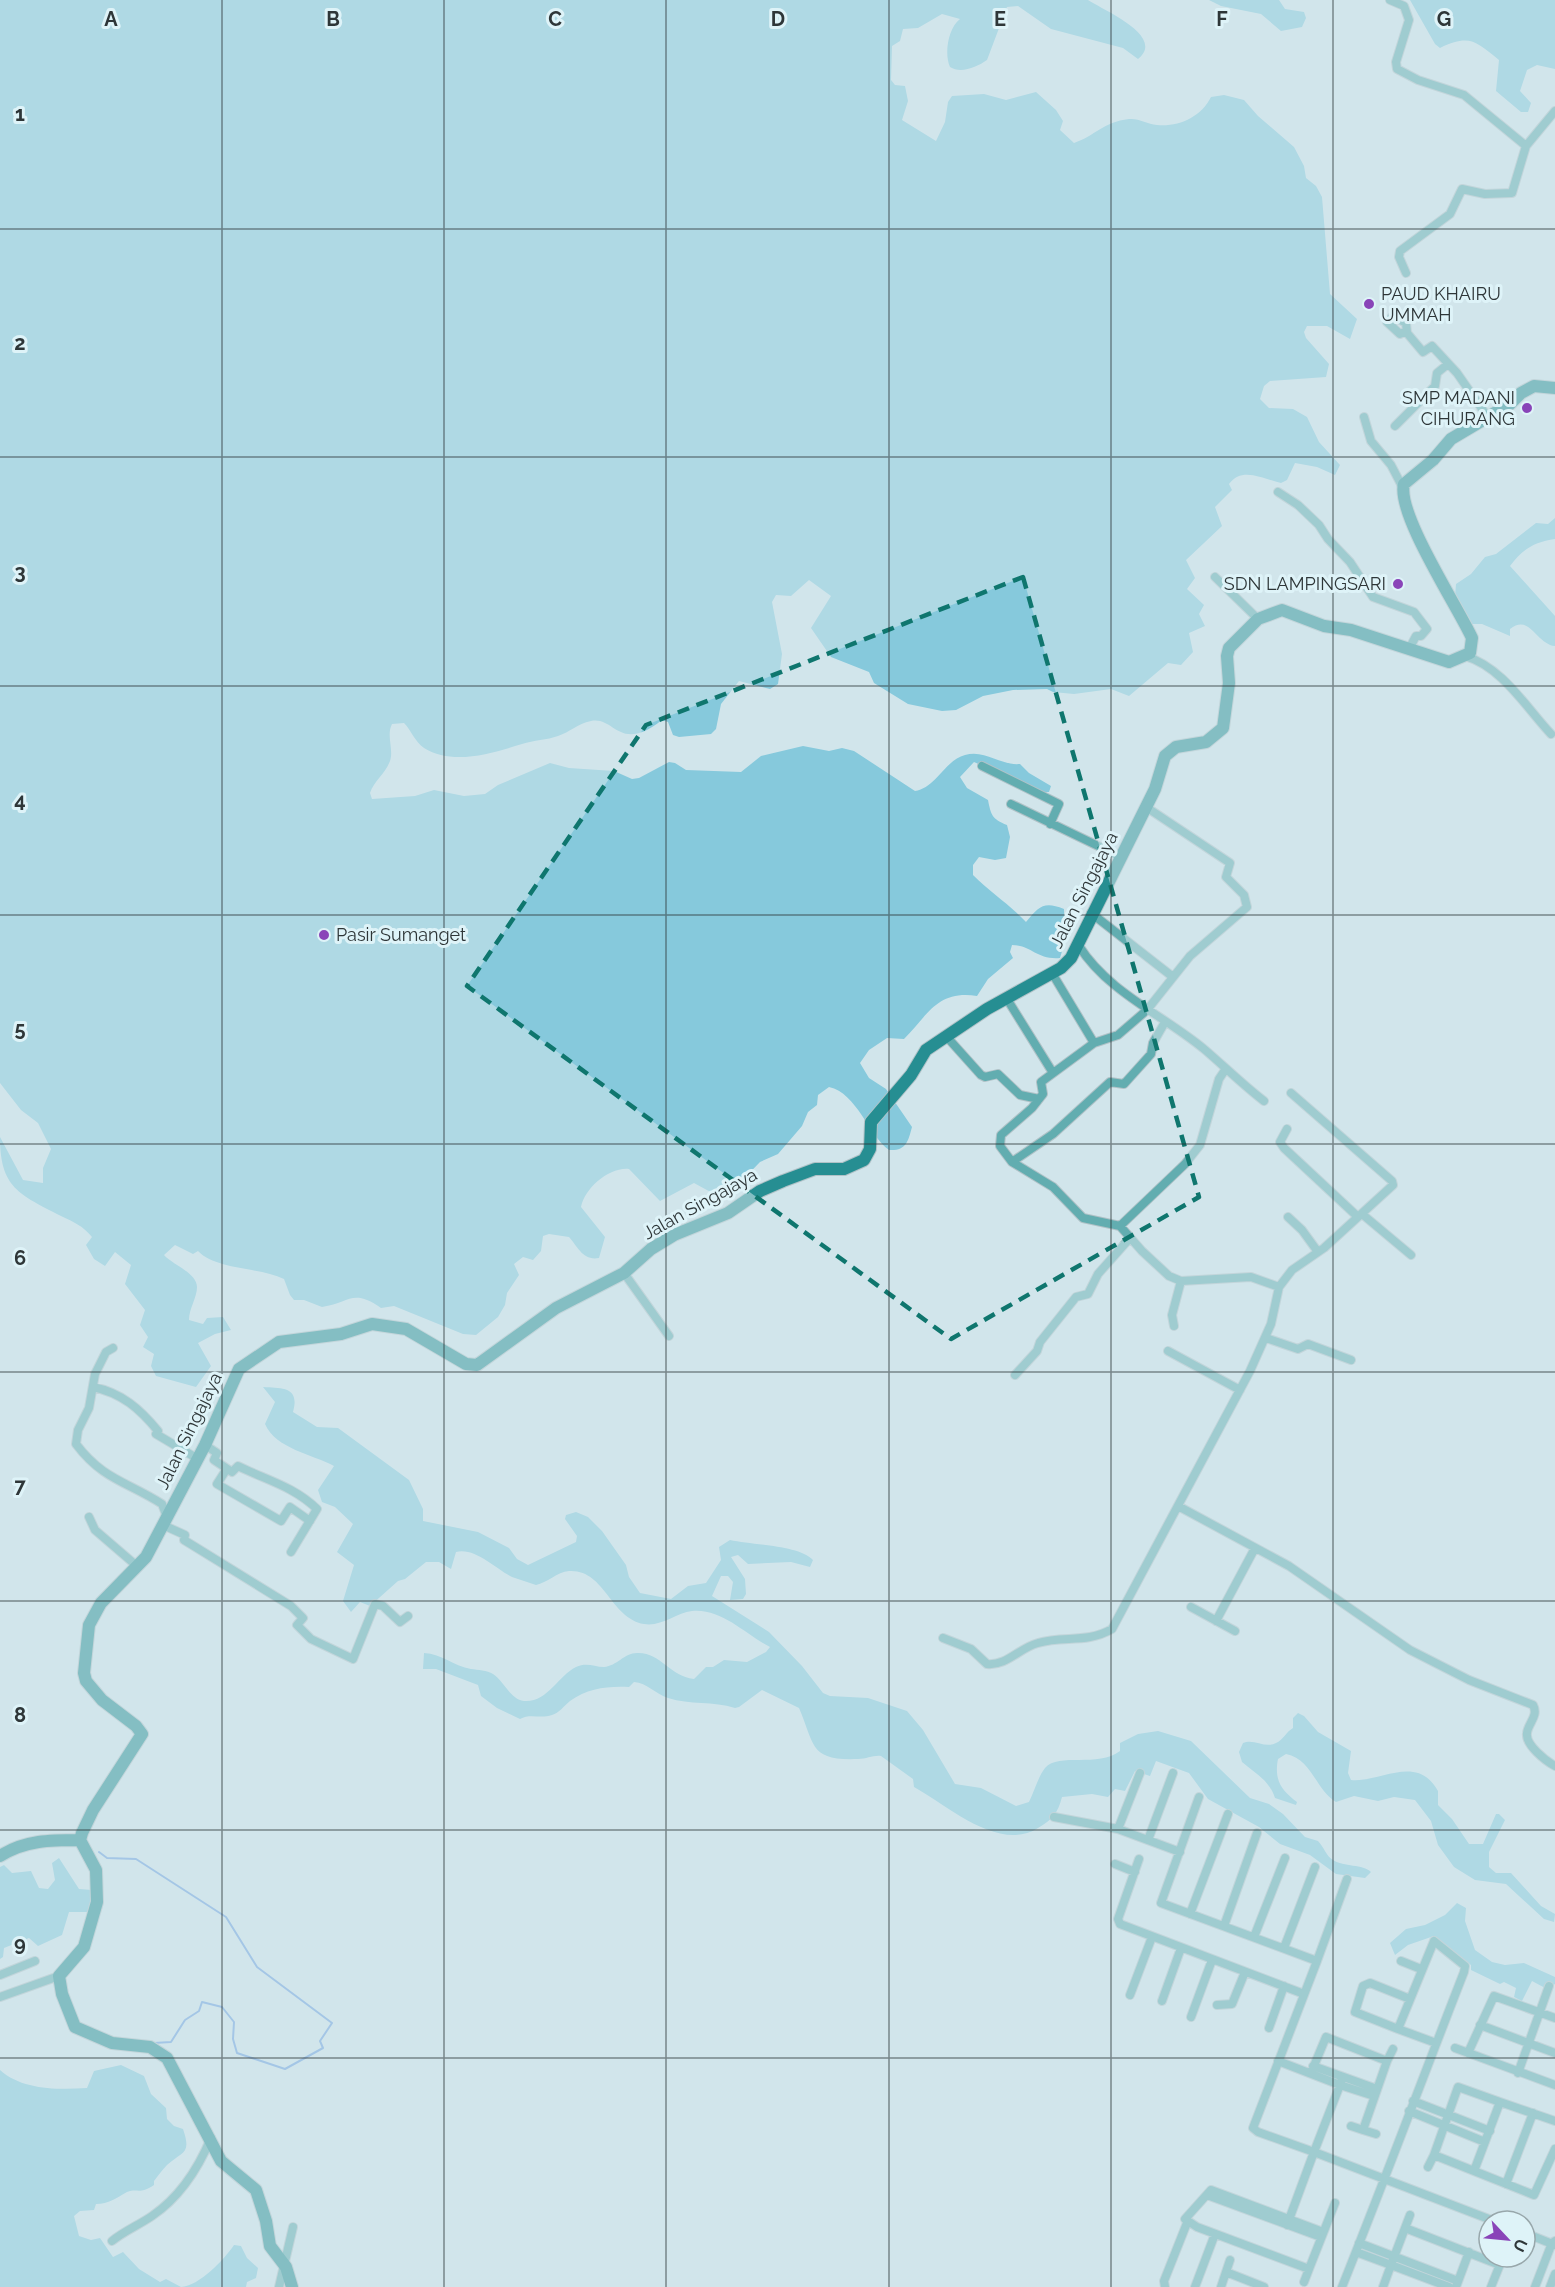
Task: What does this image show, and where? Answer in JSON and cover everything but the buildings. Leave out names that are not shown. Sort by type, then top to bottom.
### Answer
[{"type":"street","points":[[1390,0],[1404,6],[1408,11],[1409,20],[1396,69],[1418,80],[1464,95],[1526,146]]},
{"type":"street","points":[[1406,273],[1407,269],[1399,257],[1400,251],[1450,214],[1462,189],[1485,194],[1512,193],[1526,146],[1555,111]]},
{"type":"street","points":[[1406,331],[1423,352],[1432,346],[1487,416]]},
{"type":"street","points":[[1395,426],[1435,386],[1437,373],[1448,364]]},
{"type":"street","points":[[1403,488],[1451,439],[1510,404],[1528,389],[1555,388]]},
{"type":"street","points":[[1364,417],[1371,441],[1390,465],[1403,488],[1403,498],[1411,521],[1472,638],[1473,648],[1465,656],[1485,663],[1499,675],[1551,734]]},
{"type":"street","points":[[1278,492],[1298,505],[1319,525],[1328,539],[1350,562],[1373,597],[1414,612],[1427,629],[1421,636],[1416,636],[1409,649]]},
{"type":"street","points":[[1215,577],[1258,619]]},
{"type":"street","name":"Jalan Singajaya","points":[[80,1840],[87,1820],[142,1734],[136,1726],[102,1700],[86,1681],[84,1673],[92,1617],[115,1588],[138,1567],[206,1445],[236,1374],[279,1342],[341,1334],[372,1324],[406,1329],[465,1364],[477,1365],[556,1308],[624,1273],[651,1249],[674,1235],[728,1213],[760,1191],[815,1169],[844,1169],[864,1160],[870,1149],[871,1122],[911,1075],[926,1050],[1066,964],[1079,946],[1091,913],[1155,789],[1159,768],[1169,751],[1176,747],[1206,742],[1223,728],[1229,683],[1228,652],[1242,632],[1258,619],[1282,610],[1324,626],[1351,630],[1449,662],[1465,656]]},
{"type":"street","points":[[982,766],[1059,804],[1050,824]]},
{"type":"street","points":[[1011,804],[1121,857]]},
{"type":"street","points":[[1146,807],[1226,859],[1231,866],[1226,877],[1247,902],[1247,907],[1190,956],[1147,1010],[1113,1039],[1094,1043],[1041,1082],[1043,1094],[1001,1136],[1000,1146],[1012,1162],[1053,1187],[1083,1218],[1120,1226],[1162,1270],[1181,1281],[1251,1277],[1279,1287]]},
{"type":"street","points":[[1091,913],[1173,977]]},
{"type":"street","points":[[1079,946],[1099,970],[1147,1010],[1204,1049],[1225,1070],[1264,1101]]},
{"type":"street","points":[[1052,973],[1094,1043]]},
{"type":"street","points":[[1007,999],[1053,1073]]},
{"type":"street","points":[[1012,1162],[1053,1134],[1110,1082],[1124,1084],[1151,1054],[1153,1043],[1165,1022]]},
{"type":"street","points":[[946,1036],[981,1075],[985,1077],[998,1074],[1020,1095],[1039,1099]]},
{"type":"street","points":[[1120,1226],[1200,1145],[1219,1079],[1225,1070]]},
{"type":"street","points":[[943,1638],[966,1646],[984,1663],[994,1665],[1003,1663],[1036,1643],[1087,1639],[1107,1633],[1112,1629],[1131,1597],[1266,1338],[1279,1287],[1292,1270],[1318,1252],[1394,1183],[1292,1093]]},
{"type":"street","points":[[1287,1128],[1280,1142],[1284,1148],[1360,1216],[1411,1255]]},
{"type":"street","points":[[1288,1217],[1302,1230],[1318,1252]]},
{"type":"street","points":[[1015,1375],[1037,1351],[1040,1342],[1077,1296],[1088,1294],[1098,1274],[1130,1238]]},
{"type":"street","points":[[624,1273],[669,1336]]},
{"type":"street","points":[[1174,1326],[1172,1316],[1181,1281]]},
{"type":"street","points":[[1266,1338],[1298,1349],[1308,1344],[1351,1360]]},
{"type":"street","points":[[113,1348],[106,1352],[95,1374],[89,1408],[76,1437],[76,1444],[83,1455],[107,1474],[162,1504],[165,1521],[185,1535],[184,1540],[291,1606],[303,1617],[297,1625],[311,1639],[353,1659],[375,1604],[383,1605],[400,1622],[408,1616]]},
{"type":"street","points":[[1168,1352],[1240,1390]]},
{"type":"street","points":[[93,1387],[117,1394],[136,1406],[158,1431],[156,1434],[198,1459]]},
{"type":"street","points":[[206,1445],[217,1453],[214,1460],[225,1470],[232,1472],[238,1466],[302,1494],[317,1509],[291,1552]]},
{"type":"street","points":[[225,1470],[217,1484],[281,1521],[290,1508],[310,1521]]},
{"type":"street","points":[[1178,1506],[1289,1566],[1410,1650],[1469,1680],[1533,1705],[1536,1713],[1527,1732],[1528,1739],[1545,1760],[1555,1766]]},
{"type":"street","points":[[89,1517],[95,1530],[138,1567]]},
{"type":"street","points":[[1216,1621],[1256,1548]]},
{"type":"street","points":[[1191,1606],[1235,1631]]},
{"type":"street","points":[[1118,1829],[1140,1773]]},
{"type":"street","points":[[1148,1840],[1173,1773]]},
{"type":"street","points":[[1199,1797],[1161,1903],[1317,1961]]},
{"type":"street","points":[[1190,1914],[1228,1814]]},
{"type":"street","points":[[1054,1817],[1118,1829],[1180,1852]]},
{"type":"street","points":[[1224,1926],[1257,1833]]},
{"type":"street","points":[[0,1856],[12,1848],[40,1840],[80,1840],[96,1870],[97,1902],[84,1947],[59,1976],[0,1997]]},
{"type":"street","points":[[1254,1937],[1285,1858]]},
{"type":"street","points":[[1139,1859],[1118,1922],[1304,1994]]},
{"type":"street","points":[[1114,1864],[1135,1872]]},
{"type":"street","points":[[1284,1948],[1315,1867]]},
{"type":"street","points":[[1347,1879],[1253,2128],[1258,2132],[1477,2214]]},
{"type":"street","points":[[1130,1995],[1152,1937]]},
{"type":"street","points":[[1342,2287],[1465,1964],[1434,1941],[1398,2029]]},
{"type":"street","points":[[1162,2001],[1181,1948]]},
{"type":"street","points":[[1191,2017],[1212,1960]]},
{"type":"street","points":[[0,1975],[35,1961]]},
{"type":"street","points":[[1401,1961],[1421,1969]]},
{"type":"street","points":[[1217,2005],[1232,2004],[1245,1972]]},
{"type":"street","points":[[59,1976],[62,1994],[75,2026],[112,2043],[147,2046],[163,2054],[170,2063],[225,2166],[255,2190],[266,2220],[270,2246],[285,2265],[292,2287]]},
{"type":"street","points":[[1410,1999],[1368,1982],[1363,1986],[1355,2012],[1436,2043]]},
{"type":"street","points":[[1269,2028],[1284,1986]]},
{"type":"street","points":[[1518,2073],[1549,1986]]},
{"type":"street","points":[[1468,2053],[1494,1996],[1555,2018]]},
{"type":"street","points":[[1480,2025],[1555,2053]]},
{"type":"street","points":[[1312,2069],[1326,2037],[1387,2061]]},
{"type":"street","points":[[1455,2048],[1555,2085]]},
{"type":"street","points":[[1363,2130],[1375,2092],[1393,2049]]},
{"type":"street","points":[[1278,2061],[1312,2069],[1375,2092]]},
{"type":"street","points":[[1288,2222],[1341,2081]]},
{"type":"street","points":[[1428,2168],[1458,2087],[1555,2121]]},
{"type":"street","points":[[1413,2101],[1490,2131]]},
{"type":"street","points":[[1474,2171],[1500,2102]]},
{"type":"street","points":[[1409,2111],[1485,2142]]},
{"type":"street","points":[[1506,2184],[1533,2113]]},
{"type":"street","points":[[1351,2126],[1376,2134]]},
{"type":"street","points":[[112,2241],[154,2215],[171,2200],[199,2165],[211,2138]]},
{"type":"street","points":[[1434,2155],[1536,2194],[1555,2149]]},
{"type":"street","points":[[1165,2287],[1164,2281],[1187,2223],[1186,2217],[1211,2190],[1322,2234]]},
{"type":"street","points":[[1304,2282],[1335,2203]]},
{"type":"street","points":[[1383,2287],[1410,2215]]},
{"type":"street","points":[[1187,2223],[1309,2269]]},
{"type":"street","points":[[279,2287],[293,2227]]},
{"type":"street","points":[[1405,2228],[1477,2254]]},
{"type":"street","points":[[1195,2287],[1215,2234]]},
{"type":"street","points":[[1535,2287],[1554,2243],[1537,2237]]},
{"type":"street","points":[[1358,2247],[1457,2284],[1469,2252]]},
{"type":"street","points":[[1221,2287],[1230,2260]]},
{"type":"street","points":[[1393,2261],[1449,2287]]},
{"type":"street","points":[[1491,2287],[1499,2269]]},
{"type":"street","points":[[1226,2272],[1264,2287]]},
{"type":"street","points":[[1550,2287],[1555,2274]]},
{"type":"highlighted area","points":[[1023,577],[1199,1197],[951,1339],[467,986],[646,725]]},
{"type":"shaded area","points":[[0,0],[1088,0],[1129,24],[1138,33],[1144,41],[1145,50],[1138,59],[1123,48],[1051,29],[1018,6],[1007,7],[987,60],[969,69],[954,69],[948,62],[947,48],[953,28],[960,19],[942,14],[918,28],[903,29],[900,41],[892,46],[891,80],[895,85],[905,86],[908,101],[902,120],[936,141],[945,122],[948,102],[952,96],[984,94],[1006,100],[1036,92],[1056,110],[1063,121],[1060,130],[1074,143],[1120,121],[1133,119],[1157,125],[1181,122],[1201,110],[1211,97],[1224,95],[1244,100],[1258,116],[1294,147],[1304,166],[1306,178],[1316,186],[1322,197],[1330,294],[1357,319],[1350,339],[1327,326],[1307,326],[1304,332],[1306,338],[1329,364],[1326,377],[1270,381],[1264,386],[1260,399],[1269,408],[1293,409],[1307,417],[1319,442],[1340,465],[1335,475],[1317,467],[1295,463],[1287,480],[1281,483],[1246,475],[1234,479],[1229,484],[1232,490],[1215,507],[1222,526],[1186,560],[1195,578],[1187,589],[1204,605],[1199,614],[1205,626],[1189,633],[1193,652],[1181,665],[1168,663],[1129,696],[1111,689],[1074,694],[1053,692],[1047,689],[1013,690],[983,696],[956,710],[942,711],[908,704],[874,683],[869,672],[831,657],[811,628],[831,596],[809,580],[791,596],[776,595],[772,602],[782,654],[778,684],[770,689],[739,681],[721,704],[716,729],[711,734],[679,737],[673,735],[668,722],[662,720],[648,730],[627,734],[599,721],[591,721],[554,737],[486,754],[460,757],[435,753],[424,748],[404,723],[392,724],[390,729],[390,761],[370,793],[372,799],[415,796],[434,790],[464,796],[485,794],[498,785],[550,763],[569,768],[614,771],[632,779],[639,778],[669,762],[686,770],[741,772],[761,756],[803,746],[829,751],[842,748],[854,751],[915,791],[929,785],[958,758],[972,754],[1006,763],[1020,764],[1029,773],[1051,786],[1049,792],[1042,792],[974,762],[960,777],[967,788],[988,800],[993,816],[1007,825],[1010,837],[1006,858],[995,860],[979,857],[973,865],[973,875],[1026,922],[1042,906],[1051,905],[1064,909],[1065,941],[1060,958],[1045,957],[1024,947],[1012,945],[1010,952],[1013,958],[988,979],[977,996],[963,995],[943,1001],[927,1013],[904,1039],[887,1038],[869,1050],[860,1063],[869,1078],[886,1089],[912,1127],[903,1147],[889,1150],[847,1097],[829,1087],[818,1095],[817,1105],[808,1112],[802,1126],[778,1154],[760,1162],[735,1188],[716,1195],[694,1183],[660,1201],[629,1169],[614,1171],[593,1186],[581,1207],[605,1237],[599,1258],[585,1255],[569,1237],[549,1234],[543,1236],[541,1251],[533,1260],[523,1257],[514,1264],[519,1275],[507,1293],[505,1305],[498,1317],[476,1335],[463,1334],[394,1306],[381,1308],[363,1299],[351,1298],[322,1307],[304,1300],[294,1300],[284,1279],[216,1262],[198,1251],[193,1254],[175,1245],[164,1255],[189,1273],[197,1287],[189,1320],[203,1324],[207,1318],[223,1317],[231,1330],[215,1334],[198,1343],[211,1366],[196,1387],[156,1376],[151,1366],[154,1354],[143,1347],[148,1337],[140,1325],[145,1310],[125,1284],[131,1265],[115,1252],[105,1266],[94,1259],[86,1245],[92,1237],[89,1233],[74,1222],[23,1195],[8,1179],[1,1154],[0,1137],[23,1180],[43,1183],[43,1168],[51,1149],[38,1123],[21,1110],[0,1083]]},
{"type":"shaded area","points":[[1209,0],[1279,0],[1285,9],[1304,12],[1306,18],[1302,27],[1281,31],[1261,14],[1221,6]]},
{"type":"shaded area","points":[[1410,0],[1555,0],[1555,69],[1537,65],[1527,70],[1520,91],[1531,103],[1528,112],[1521,112],[1496,91],[1499,60],[1472,42],[1458,41],[1440,48],[1435,44]]},
{"type":"shaded area","points":[[1555,518],[1555,539],[1530,547],[1510,566],[1555,616],[1555,646],[1548,644],[1523,625],[1510,629],[1510,636],[1482,624],[1470,624],[1455,597],[1456,584],[1471,574],[1485,557],[1496,554],[1536,523],[1548,524]]},
{"type":"shaded area","points":[[263,1387],[288,1390],[294,1398],[293,1412],[317,1427],[338,1428],[409,1480],[423,1509],[423,1521],[478,1532],[509,1548],[517,1559],[528,1565],[576,1542],[577,1536],[565,1519],[566,1515],[576,1512],[588,1517],[602,1531],[626,1565],[629,1577],[640,1593],[671,1599],[688,1586],[706,1583],[721,1560],[719,1547],[730,1540],[786,1548],[806,1555],[813,1560],[810,1567],[791,1562],[748,1564],[738,1555],[731,1557],[745,1579],[746,1594],[743,1599],[730,1600],[733,1582],[728,1576],[721,1576],[712,1596],[769,1632],[802,1666],[823,1693],[830,1696],[868,1698],[907,1711],[923,1730],[955,1784],[981,1788],[1016,1806],[1029,1802],[1038,1780],[1051,1763],[1101,1759],[1120,1751],[1120,1743],[1138,1734],[1158,1731],[1191,1741],[1250,1798],[1269,1804],[1283,1814],[1305,1837],[1318,1841],[1333,1860],[1368,1869],[1371,1872],[1365,1878],[1336,1874],[1310,1855],[1280,1844],[1259,1827],[1208,1799],[1189,1773],[1156,1761],[1150,1776],[1135,1771],[1125,1791],[1115,1789],[1108,1797],[1092,1794],[1062,1797],[1054,1816],[1038,1828],[1023,1834],[1007,1835],[990,1831],[974,1824],[914,1787],[913,1779],[881,1756],[842,1759],[822,1753],[812,1741],[799,1708],[762,1690],[735,1708],[676,1700],[634,1682],[629,1687],[606,1688],[584,1693],[552,1715],[528,1716],[520,1719],[497,1708],[481,1696],[478,1685],[436,1669],[423,1669],[424,1653],[471,1669],[491,1673],[515,1697],[524,1701],[539,1698],[576,1667],[609,1666],[632,1654],[653,1656],[678,1674],[694,1679],[706,1667],[713,1667],[724,1660],[747,1662],[766,1652],[770,1647],[724,1618],[703,1611],[686,1612],[656,1624],[644,1624],[632,1620],[623,1613],[600,1585],[581,1572],[565,1572],[536,1585],[512,1577],[478,1556],[463,1551],[456,1552],[451,1569],[439,1562],[426,1562],[405,1579],[398,1581],[370,1606],[360,1602],[351,1612],[343,1601],[354,1565],[337,1552],[353,1524],[335,1507],[322,1502],[318,1490],[334,1466],[295,1450],[270,1432],[265,1424],[275,1402]]},
{"type":"shaded area","points":[[1298,1713],[1304,1716],[1318,1732],[1351,1751],[1348,1773],[1351,1780],[1409,1772],[1420,1774],[1429,1780],[1438,1791],[1438,1805],[1452,1819],[1469,1844],[1483,1844],[1496,1814],[1499,1814],[1505,1820],[1489,1852],[1489,1867],[1496,1873],[1511,1873],[1541,1906],[1555,1914],[1554,1922],[1544,1919],[1506,1884],[1475,1880],[1454,1867],[1438,1845],[1431,1821],[1415,1800],[1394,1797],[1378,1801],[1354,1796],[1336,1802],[1323,1790],[1302,1762],[1286,1754],[1278,1759],[1278,1779],[1283,1789],[1297,1802],[1296,1805],[1275,1798],[1266,1782],[1242,1762],[1239,1752],[1243,1743],[1272,1745],[1278,1742],[1293,1728],[1293,1718]]},
{"type":"shaded area","points":[[59,1858],[79,1889],[92,1890],[90,1912],[69,1912],[62,1935],[38,1946],[29,1938],[4,1948],[3,1957],[0,1959],[0,1867],[4,1865],[12,1873],[31,1871],[39,1888],[48,1889],[55,1880],[52,1863]]},
{"type":"shaded area","points":[[1457,1903],[1466,1908],[1465,1921],[1475,1950],[1492,1962],[1505,1965],[1524,1963],[1555,1977],[1555,1984],[1547,1989],[1532,1981],[1522,2001],[1514,1997],[1516,1988],[1504,1982],[1500,1984],[1471,1970],[1471,1965],[1434,1936],[1408,1945],[1395,1955],[1390,1943],[1406,1929],[1425,1925],[1445,1915]]},
{"type":"shaded area","points":[[121,2065],[144,2076],[151,2094],[166,2108],[167,2119],[174,2126],[183,2129],[186,2148],[165,2167],[154,2181],[154,2185],[149,2188],[127,2192],[109,2202],[96,2204],[94,2210],[80,2211],[74,2216],[79,2236],[91,2240],[100,2238],[113,2257],[123,2252],[139,2269],[160,2282],[166,2279],[181,2287],[0,2287],[0,2070],[19,2082],[30,2085],[76,2089],[87,2088],[94,2071]]},
{"type":"shaded area","points":[[234,2245],[241,2246],[247,2258],[258,2268],[256,2278],[247,2282],[246,2287],[181,2287],[188,2286],[203,2277],[218,2265]]},
{"type":"waterway","points":[[99,1852],[107,1858],[136,1859],[226,1917],[257,1967],[332,2023],[320,2041],[323,2048],[285,2069],[237,2053],[233,2039],[234,2022],[222,2007],[202,2002],[199,2011],[185,2020],[171,2042],[154,2043]]},
{"type":"place","name":"PAUD KHAIRU UMMAH","points":[[1369,304]]},
{"type":"place","name":"SMP MADANI CIHURANG","points":[[1527,408]]},
{"type":"place","name":"SDN LAMPINGSARI","points":[[1398,584]]},
{"type":"place","name":"Pasir Sumanget","points":[[324,935]]}]
